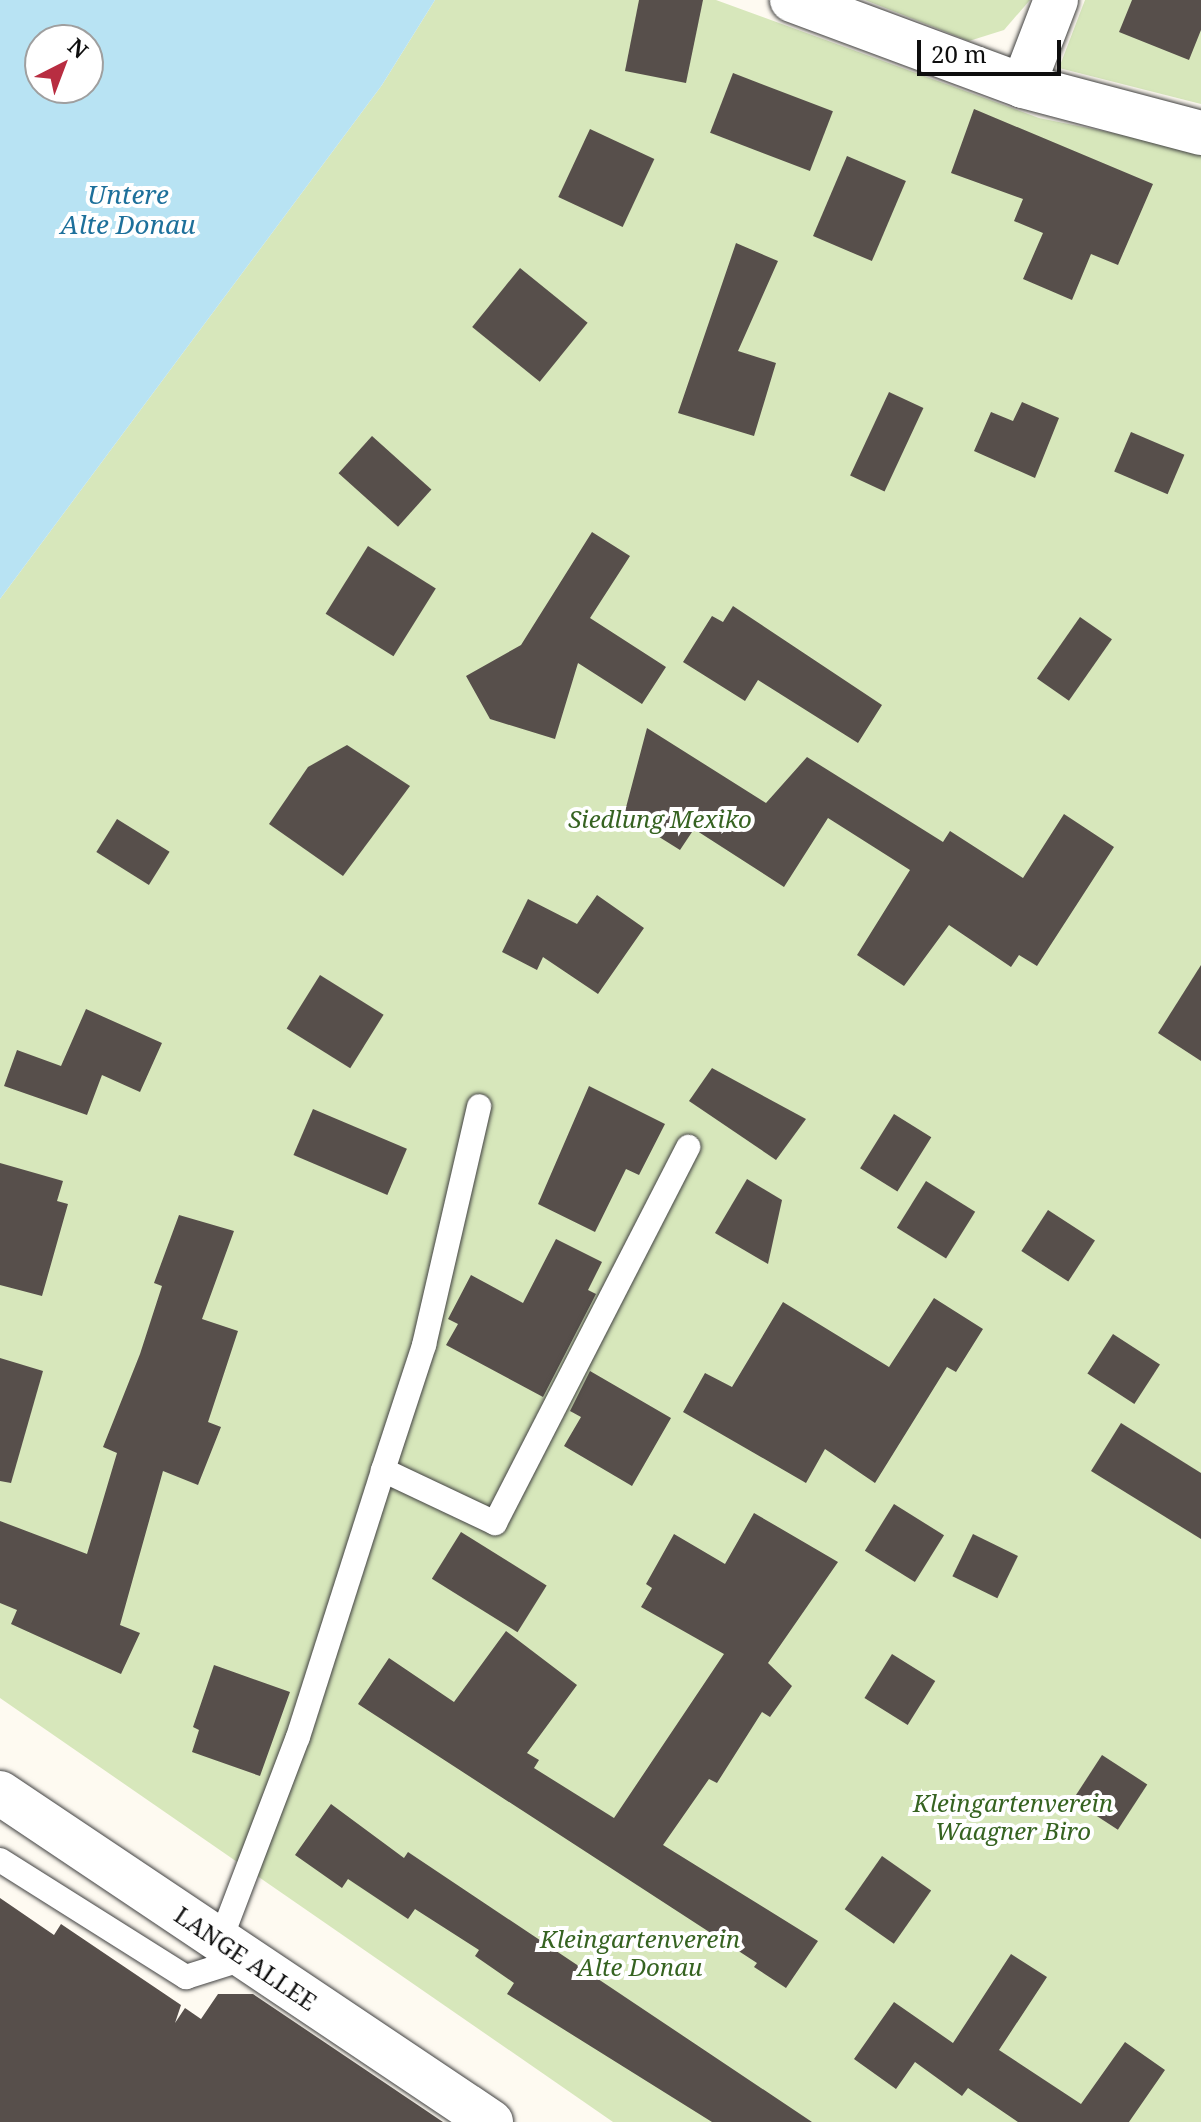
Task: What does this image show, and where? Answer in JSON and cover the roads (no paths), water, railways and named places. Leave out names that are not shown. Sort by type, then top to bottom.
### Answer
[{"type":"street","points":[[792,0],[1023,86],[1201,133]]},
{"type":"street","points":[[1023,86],[1056,0]]},
{"type":"street","name":"LANGE ALLEE","points":[[0,1793],[491,2122]]},
{"type":"lane","points":[[0,1860],[186,1977],[233,1949],[424,1345],[479,1106]]},
{"type":"lane","points":[[383,1470],[495,1523],[688,1147]]},
{"type":"water","name":"Untere Alte Donau","points":[[0,0],[435,0],[382,85],[0,599]]},
{"type":"park label","name":"Siedlung Mexiko","points":[[660,819]]},
{"type":"park label","name":"Kleingartenverein Waagner Biro","points":[[1013,1817]]},
{"type":"park label","name":"Kleingartenverein Alte Donau","points":[[640,1953]]}]
